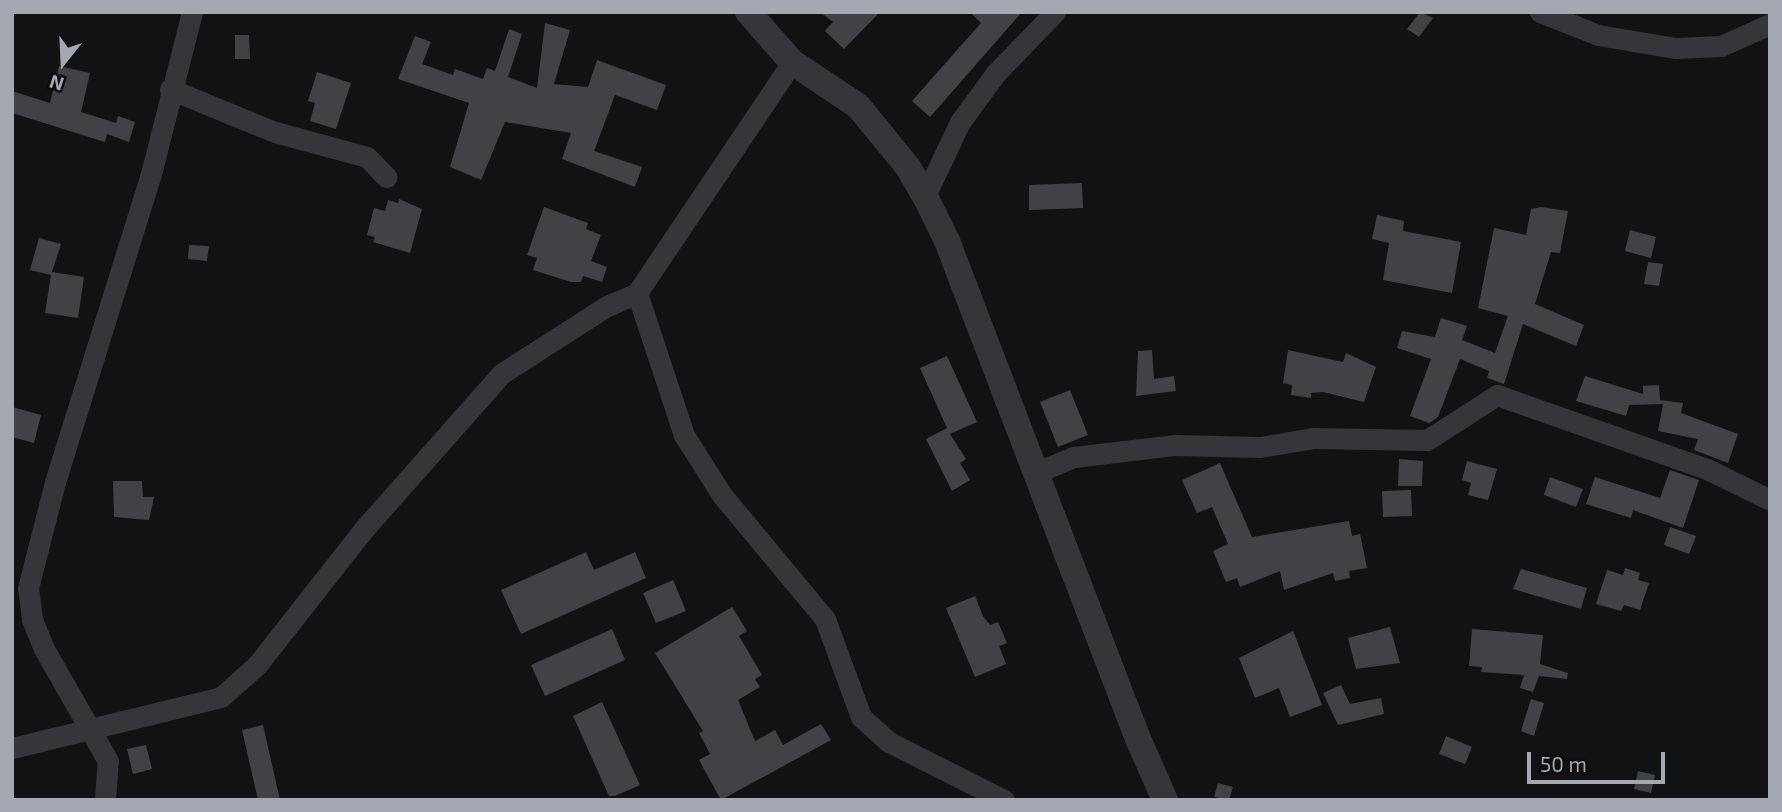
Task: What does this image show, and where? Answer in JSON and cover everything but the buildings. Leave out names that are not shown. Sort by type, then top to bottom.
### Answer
[{"type":"street","points":[[105,800],[108,761],[44,649],[32,619],[28,588],[55,482],[152,170],[170,89],[192,12]]},
{"type":"street","points":[[748,12],[792,62],[858,106],[908,167],[925,196],[947,241],[1165,800]]},
{"type":"street","points":[[925,196],[960,122],[996,73],[1055,12]]},
{"type":"street","points":[[1540,12],[1598,35],[1676,48],[1721,46],[1770,24]]},
{"type":"street","points":[[12,748],[221,697],[257,665],[364,529],[501,374],[607,306],[637,293],[792,62]]},
{"type":"street","points":[[170,89],[275,132],[367,156],[386,177]]},
{"type":"street","points":[[637,293],[684,435],[722,495],[825,619],[861,717],[890,742],[1004,800]]},
{"type":"street","points":[[1038,472],[1074,457],[1175,445],[1247,448],[1314,438],[1427,440],[1497,395],[1707,469],[1770,500]]}]
